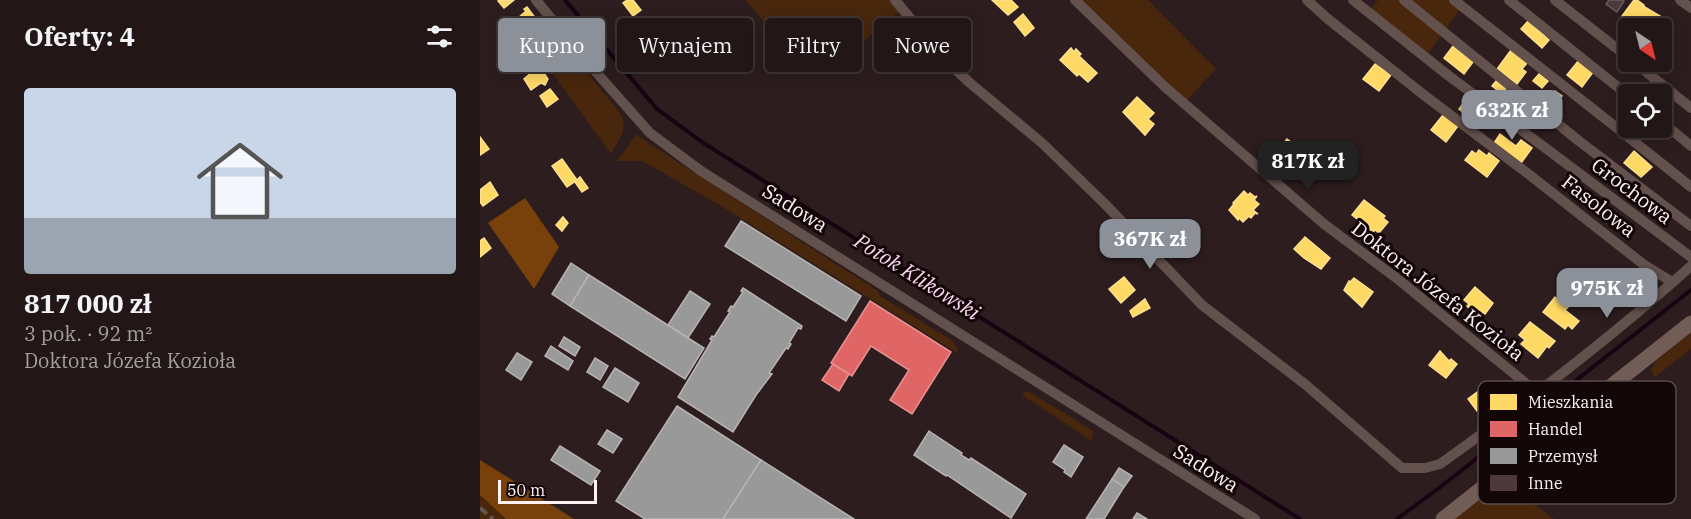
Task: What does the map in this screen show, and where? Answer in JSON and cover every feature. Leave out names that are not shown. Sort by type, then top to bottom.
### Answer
[{"type":"main road","points":[[1618,381],[1691,323]]},
{"type":"main road","points":[[1443,519],[1478,491]]},
{"type":"street","name":"Sadowa","points":[[536,0],[586,62],[650,133],[701,171],[1255,519]]},
{"type":"street","points":[[896,0],[944,59],[1042,143],[1104,203],[1202,305],[1306,385],[1402,468],[1425,468],[1440,464],[1478,437]]},
{"type":"street","name":"Doktora Józefa Kozioła","points":[[1075,0],[1165,87],[1315,217],[1438,311],[1523,381]]},
{"type":"street","name":"Fasolowa","points":[[1307,0],[1328,19],[1643,264],[1672,282]]},
{"type":"street","name":"Grochowa","points":[[1353,0],[1496,111],[1691,257]]},
{"type":"street","name":"Grochowa","points":[[1404,0],[1579,141],[1691,226]]},
{"type":"street","points":[[1454,0],[1551,78],[1604,116],[1691,187]]},
{"type":"street","points":[[1509,0],[1618,87]]},
{"type":"street","points":[[1555,0],[1618,49]]},
{"type":"street","points":[[1680,0],[1691,8]]},
{"type":"street","points":[[1646,72],[1691,108]]},
{"type":"street","points":[[1672,130],[1691,146]]},
{"type":"street","points":[[1554,381],[1691,266]]},
{"type":"shaded area","points":[[746,0],[895,0],[902,9],[891,18],[874,18],[874,32],[862,42],[862,18],[765,18],[765,24]]},
{"type":"shaded area","points":[[1075,0],[1148,0],[1216,69],[1183,104]]},
{"type":"shaded area","points":[[1378,0],[1454,0],[1462,6],[1426,57],[1368,13]]},
{"type":"shaded area","points":[[552,72],[587,72],[620,113],[624,124],[622,134],[611,154]]},
{"type":"shaded area","points":[[636,135],[878,291],[880,296],[953,341],[959,354],[726,209],[642,161],[617,161]]},
{"type":"shaded area","points":[[525,198],[559,247],[534,289],[488,223]]},
{"type":"shaded area","points":[[1691,333],[1691,349],[1655,377],[1651,370],[1656,361]]},
{"type":"shaded area","points":[[1030,392],[1093,431],[1092,441],[1022,395]]},
{"type":"shaded area","points":[[480,460],[574,519],[506,519],[480,495]]},
{"type":"shaded area","points":[[480,495],[506,519],[480,519]]},
{"type":"shaded area","points":[[1478,501],[1478,504],[1534,504],[1554,519],[1455,519]]},
{"type":"building: Mieszkania","points":[[514,0],[504,8],[498,1]]},
{"type":"building: Mieszkania","points":[[633,0],[641,10],[633,16],[623,3]]},
{"type":"building: Mieszkania","points":[[992,0],[1011,0],[1018,7],[1008,15]]},
{"type":"building: Mieszkania","points":[[1634,0],[1637,0],[1660,16],[1659,18],[1625,18],[1622,16]]},
{"type":"building: Mieszkania","points":[[527,7],[535,18],[518,18],[526,11],[524,9]]},
{"type":"building: Mieszkania","points":[[1023,14],[1034,28],[1025,36],[1014,22]]},
{"type":"building: Mieszkania","points":[[1528,21],[1549,40],[1542,48],[1521,29]]},
{"type":"building: Mieszkania","points":[[1453,46],[1473,62],[1464,74],[1444,58]]},
{"type":"building: Mieszkania","points":[[1071,48],[1074,52],[1076,49],[1081,54],[1079,56],[1097,73],[1088,82],[1079,74],[1077,76],[1060,60]]},
{"type":"building: Mieszkania","points":[[1511,50],[1527,63],[1522,69],[1526,72],[1517,84],[1497,69]]},
{"type":"building: Mieszkania","points":[[1579,60],[1593,72],[1582,87],[1567,75]]},
{"type":"building: Mieszkania","points":[[1375,64],[1391,75],[1379,91],[1363,79]]},
{"type":"building: Mieszkania","points":[[543,72],[548,79],[545,85],[541,83],[531,90],[524,79],[531,73]]},
{"type":"building: Mieszkania","points":[[1539,74],[1548,81],[1542,88],[1533,81]]},
{"type":"building: Mieszkania","points":[[1497,80],[1507,87],[1502,94],[1492,86]]},
{"type":"building: Mieszkania","points":[[550,89],[558,99],[547,107],[540,96]]},
{"type":"building: Mieszkania","points":[[1555,91],[1562,96],[1552,108],[1546,103]]},
{"type":"building: Mieszkania","points":[[1137,97],[1154,113],[1148,119],[1154,124],[1145,135],[1123,112]]},
{"type":"building: Mieszkania","points":[[1468,97],[1489,112],[1480,125],[1459,109]]},
{"type":"building: Mieszkania","points":[[1526,103],[1547,120],[1541,127],[1520,111]]},
{"type":"building: Mieszkania","points":[[1443,115],[1458,126],[1446,142],[1431,130]]},
{"type":"building: Mieszkania","points":[[1500,134],[1516,146],[1521,140],[1532,148],[1521,163],[1494,143]]},
{"type":"building: Mieszkania","points":[[480,137],[489,149],[480,155]]},
{"type":"building: Mieszkania","points":[[1287,139],[1307,156],[1294,172],[1274,155]]},
{"type":"building: Mieszkania","points":[[1479,150],[1487,156],[1489,153],[1499,161],[1487,177],[1465,160],[1472,151],[1476,154]]},
{"type":"building: Mieszkania","points":[[1634,151],[1652,167],[1641,177],[1624,163]]},
{"type":"building: Mieszkania","points":[[562,159],[577,180],[567,187],[552,166]]},
{"type":"building: Mieszkania","points":[[580,177],[588,188],[582,192],[575,182]]},
{"type":"building: Mieszkania","points":[[490,182],[498,195],[483,206],[480,202],[480,190]]},
{"type":"building: Mieszkania","points":[[1244,191],[1248,195],[1250,193],[1257,196],[1254,200],[1259,204],[1253,210],[1258,214],[1255,213],[1251,218],[1249,216],[1243,222],[1229,210]]},
{"type":"building: Mieszkania","points":[[1364,200],[1385,216],[1383,218],[1388,222],[1379,233],[1375,230],[1373,232],[1352,215]]},
{"type":"building: Mieszkania","points":[[563,217],[568,223],[562,231],[556,225]]},
{"type":"building: Mieszkania","points":[[1305,237],[1330,258],[1321,269],[1294,249]]},
{"type":"building: Mieszkania","points":[[484,238],[491,248],[480,257],[480,241]]},
{"type":"building: Mieszkania","points":[[1124,277],[1135,290],[1121,303],[1109,289]]},
{"type":"building: Mieszkania","points":[[1354,278],[1373,292],[1362,307],[1344,290],[1349,281]]},
{"type":"building: Mieszkania","points":[[1475,287],[1493,303],[1485,314],[1473,308],[1471,310],[1467,306],[1469,304],[1464,300]]},
{"type":"building: Mieszkania","points":[[1555,297],[1568,307],[1565,310],[1579,321],[1572,329],[1568,325],[1565,329],[1543,312]]},
{"type":"building: Mieszkania","points":[[1145,299],[1150,308],[1133,317],[1130,311]]},
{"type":"building: Mieszkania","points":[[1530,322],[1555,341],[1549,348],[1547,346],[1538,358],[1521,344],[1525,340],[1519,335]]},
{"type":"building: Mieszkania","points":[[1440,351],[1449,361],[1451,359],[1457,364],[1446,378],[1429,365]]},
{"type":"building: Mieszkania","points":[[1478,392],[1478,410],[1477,411],[1468,399]]},
{"type":"building: Handel","points":[[870,301],[951,352],[912,414],[890,400],[909,370],[871,346],[852,376],[831,363]]},
{"type":"building: Handel","points":[[833,364],[849,374],[839,391],[822,380]]},
{"type":"building: Przemysł","points":[[741,221],[861,296],[846,321],[725,246]]},
{"type":"building: Przemysł","points":[[571,263],[589,275],[570,306],[552,294]]},
{"type":"building: Przemysł","points":[[589,275],[704,348],[685,379],[570,306]]},
{"type":"building: Przemysł","points":[[743,288],[802,326],[801,329],[798,328],[788,349],[786,348],[769,373],[772,374],[733,432],[678,397],[712,340],[710,339],[714,337],[730,312],[728,311],[731,306],[733,307],[743,292],[741,291]]},
{"type":"building: Przemysł","points":[[690,291],[710,304],[688,338],[668,325]]},
{"type":"building: Przemysł","points":[[564,337],[580,347],[575,356],[559,346]]},
{"type":"building: Przemysł","points":[[551,346],[573,361],[568,370],[545,356]]},
{"type":"building: Przemysł","points":[[517,353],[532,362],[521,380],[506,370]]},
{"type":"building: Przemysł","points":[[595,358],[608,366],[600,380],[587,372]]},
{"type":"building: Przemysł","points":[[615,368],[639,383],[628,402],[603,387]]},
{"type":"building: Przemysł","points":[[677,406],[761,460],[723,519],[645,519],[616,501]]},
{"type":"building: Przemysł","points":[[607,430],[622,439],[613,453],[598,444]]},
{"type":"building: Przemysł","points":[[929,431],[962,453],[961,455],[969,460],[971,458],[1026,494],[1011,518],[914,455]]},
{"type":"building: Przemysł","points":[[1064,445],[1083,457],[1071,477],[1053,462]]},
{"type":"building: Przemysł","points":[[560,446],[600,471],[591,485],[551,460]]},
{"type":"building: Przemysł","points":[[761,460],[854,519],[723,519]]},
{"type":"building: Przemysł","points":[[1119,468],[1132,476],[1124,487],[1112,479]]},
{"type":"building: Przemysł","points":[[1112,479],[1124,487],[1104,519],[1086,519]]},
{"type":"building: Przemysł","points":[[1137,513],[1147,519],[1133,519]]},
{"type":"building: Inne","points":[[1609,0],[1624,1],[1617,12],[1606,4]]},
{"type":"waterway","name":"Potok Klikowski","points":[[565,0],[657,109],[702,142],[1300,519]]},
{"type":"waterway","name":"Potok Klikowski","points":[[1575,381],[1691,290]]},
{"type":"waterway","name":"Potok Klikowski","points":[[1397,519],[1478,457]]},
{"type":"railway","points":[[480,508],[493,519]]}]
